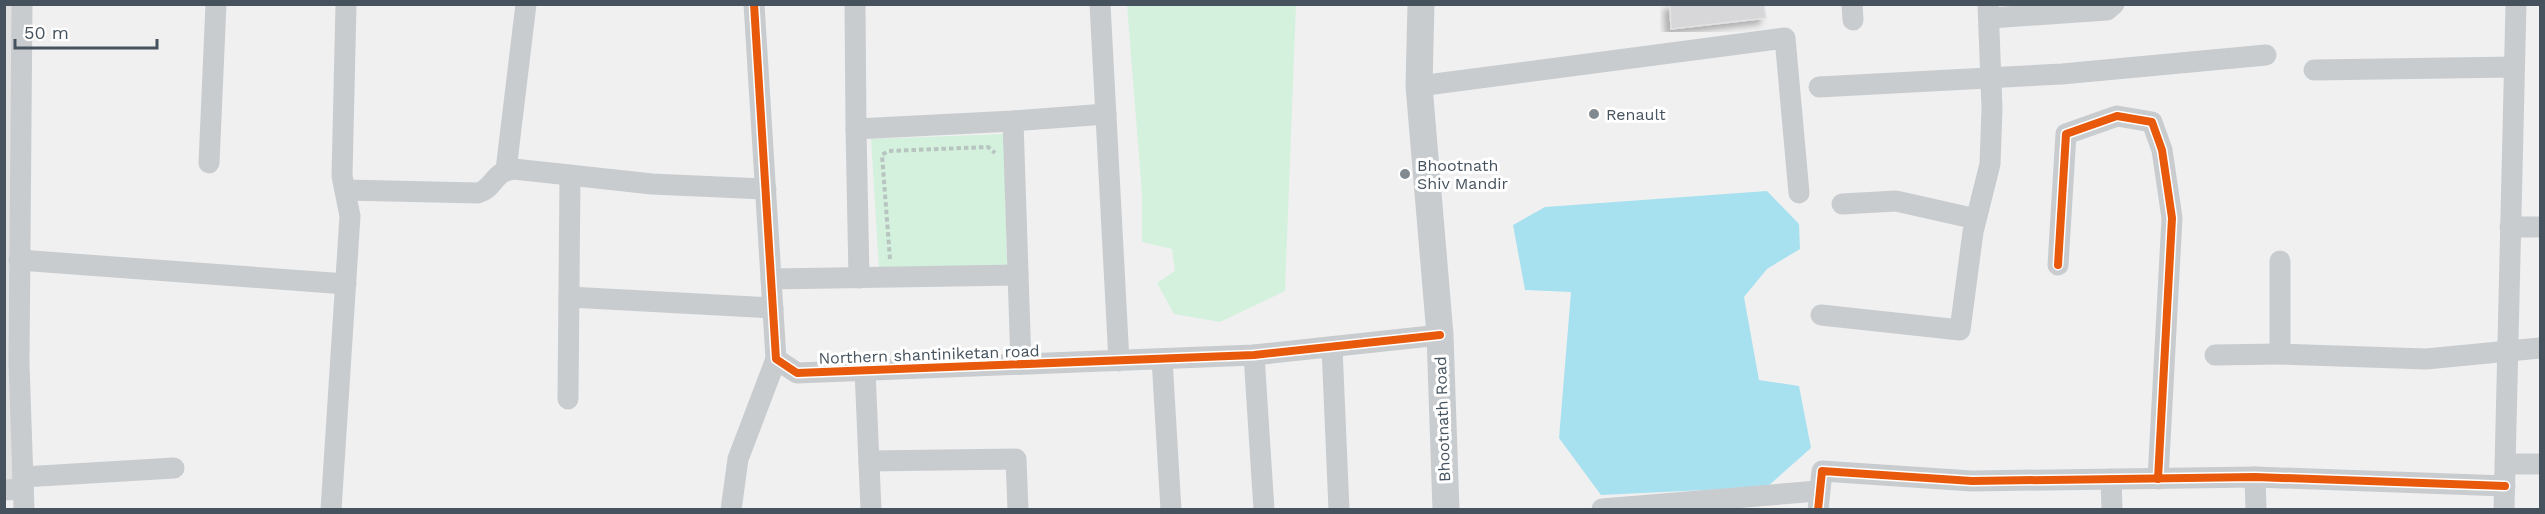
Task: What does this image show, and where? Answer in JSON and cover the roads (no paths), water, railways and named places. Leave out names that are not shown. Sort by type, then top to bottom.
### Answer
[{"type":"street","points":[[22,4],[19,491],[174,468]]},
{"type":"street","points":[[209,163],[216,4]]},
{"type":"street","points":[[331,510],[350,216],[342,176],[346,4]]},
{"type":"street","points":[[506,170],[526,4]]},
{"type":"street","points":[[731,510],[738,459],[776,359],[754,4]]},
{"type":"street","points":[[855,4],[855,129],[859,278]]},
{"type":"street","points":[[1100,4],[1119,361]]},
{"type":"street","name":"Bhootnath Road","points":[[1421,4],[1419,86],[1440,335],[1446,510]]},
{"type":"street","points":[[1821,315],[1960,330],[1976,219],[1990,164],[1992,109],[1989,11],[2107,10],[2114,4]]},
{"type":"street","points":[[2504,510],[2516,4]]},
{"type":"street","points":[[1419,86],[1785,38],[1799,194]]},
{"type":"street","points":[[1819,87],[2062,74],[2266,55]]},
{"type":"street","points":[[2314,70],[2514,67]]},
{"type":"street","points":[[855,129],[1013,122],[1106,114]]},
{"type":"street","points":[[2058,266],[2066,134],[2117,116],[2152,122],[2162,150],[2172,218],[2158,479]]},
{"type":"street","points":[[1013,122],[1021,364]]},
{"type":"street","points":[[345,190],[478,193],[487,190],[498,174],[506,170],[652,184],[766,189]]},
{"type":"street","points":[[568,399],[570,175]]},
{"type":"street","points":[[1842,204],[1896,201],[1976,219]]},
{"type":"street","points":[[2510,227],[2541,227]]},
{"type":"street","points":[[19,260],[346,284]]},
{"type":"street","points":[[2280,261],[2280,354]]},
{"type":"street","points":[[771,279],[1018,275]]},
{"type":"street","points":[[569,297],[773,308]]},
{"type":"street","name":"Northern shantiniketan road","points":[[776,359],[797,373],[1254,355],[1440,335]]},
{"type":"street","points":[[1332,347],[1338,510]]},
{"type":"street","points":[[2215,355],[2280,354],[2426,359],[2541,348]]},
{"type":"street","points":[[1254,355],[1264,510]]},
{"type":"street","points":[[1162,359],[1171,510]]},
{"type":"street","points":[[865,370],[871,510]]},
{"type":"street","points":[[869,461],[1016,459],[1018,510]]},
{"type":"street","points":[[2505,464],[2541,464]]},
{"type":"street","points":[[1602,509],[1818,500],[1822,471],[1972,481],[2255,477],[2505,486]]},
{"type":"street","points":[[2255,477],[2256,510]]},
{"type":"street","points":[[2111,479],[2112,510]]},
{"type":"water","points":[[1767,191],[1799,224],[1800,249],[1767,269],[1744,297],[1759,380],[1799,386],[1811,448],[1767,487],[1601,495],[1559,438],[1571,292],[1525,290],[1513,225],[1545,207]]},
{"type":"place","name":"Renault","points":[[1594,114]]},
{"type":"place","name":"Bhootnath Shiv Mandir","points":[[1405,174]]}]
